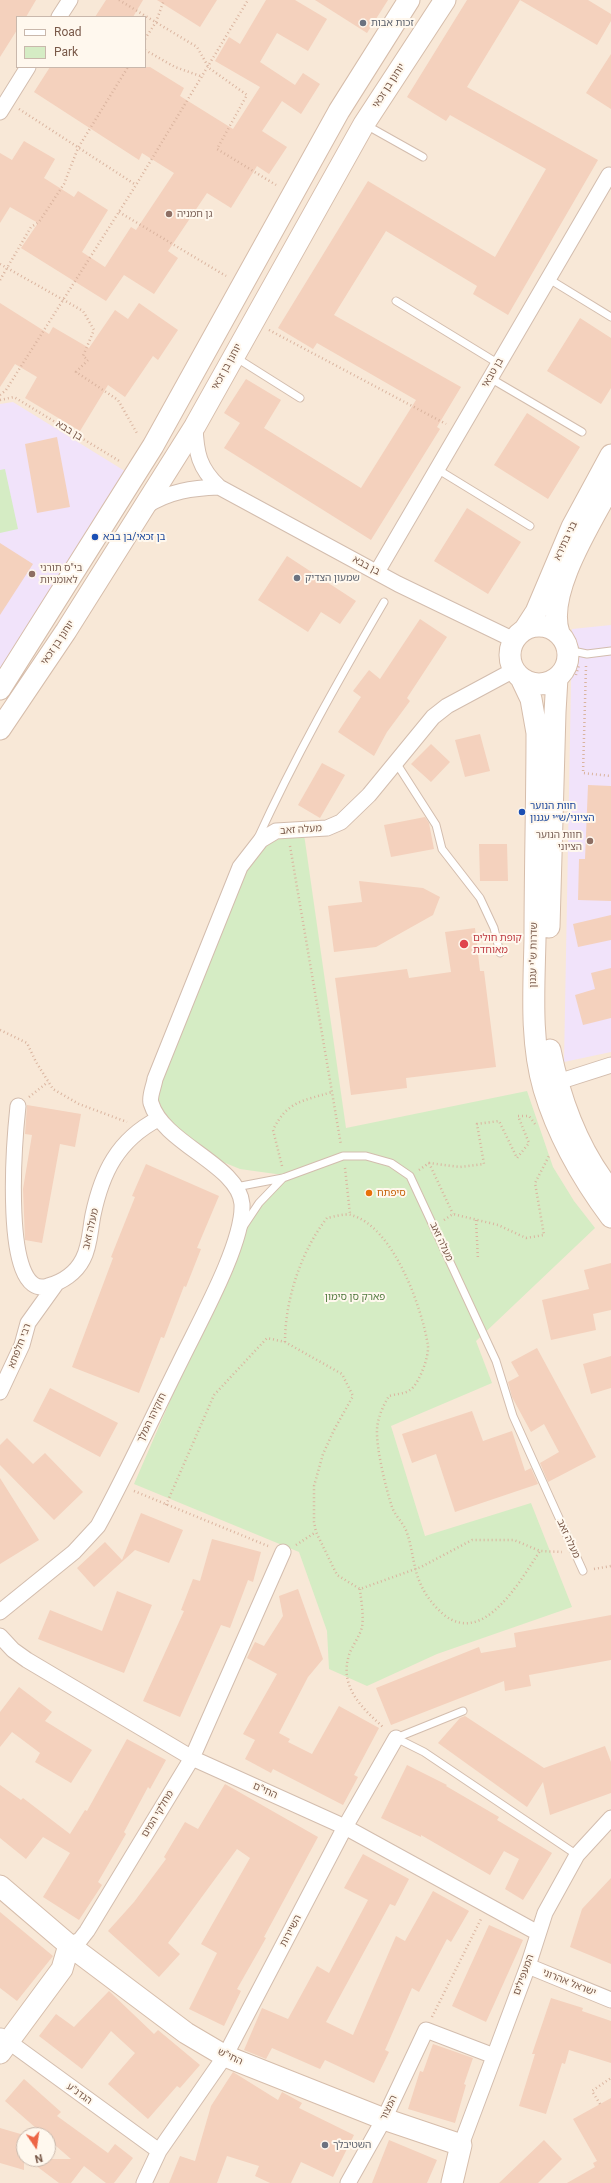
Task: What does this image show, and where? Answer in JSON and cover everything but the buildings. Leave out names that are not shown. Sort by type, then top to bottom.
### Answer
[{"type":"street","points":[[60,16],[70,0]]},
{"type":"street","points":[[0,689],[153,446],[339,111],[409,0]]},
{"type":"street","name":"יוחנן בן זכאי","points":[[0,729],[66,631],[195,426],[364,124],[446,0]]},
{"type":"street","points":[[3,106],[27,68]]},
{"type":"street","name":"בן טבאי","points":[[377,572],[609,175]]},
{"type":"street","name":"בן בבא","points":[[195,426],[196,445],[202,469],[219,487],[377,572],[520,635]]},
{"type":"street","name":"בני בתירא","points":[[520,635],[536,612],[572,527],[611,455]]},
{"type":"street","name":"בני בתירא","points":[[571,646],[555,616],[556,603],[583,537],[611,485]]},
{"type":"street","points":[[146,506],[160,497],[173,492],[219,487]]},
{"type":"street","points":[[541,626],[551,628],[571,646],[567,665],[557,678],[549,682],[539,684],[530,682],[518,674],[510,655],[520,635],[541,626]]},
{"type":"street","name":"מעלה זאב","points":[[236,1186],[214,1165],[179,1140],[158,1119],[150,1102],[155,1080],[240,867],[261,840],[276,831],[326,828],[342,822],[369,795],[395,761],[433,717],[442,710],[518,674]]},
{"type":"street","name":"שדרות ש\"י עגנון","points":[[518,674],[531,699],[537,733],[534,993],[538,1060],[544,1088],[562,1136],[585,1179],[611,1217]]},
{"type":"street","name":"שדרות ש\"י עגנון","points":[[557,678],[554,712],[547,994],[550,1049],[558,1082],[582,1145],[592,1165],[611,1191]]},
{"type":"street","points":[[558,1082],[611,1065]]},
{"type":"street","name":"מעלה זאב","points":[[18,1106],[9,1196],[13,1257],[19,1273],[32,1285],[44,1287],[56,1284],[72,1274],[83,1260],[90,1239],[93,1214],[105,1175],[124,1143],[142,1128],[158,1119]]},
{"type":"street","name":"חזקיהו המלך","points":[[0,1612],[74,1552],[98,1526],[219,1281],[236,1237],[242,1204],[236,1186]]},
{"type":"street","name":"רבי חלפתא","points":[[0,1392],[22,1346],[28,1323],[56,1284]]},
{"type":"street","name":"מחלקי המים","points":[[69,1945],[80,1940],[88,1931],[192,1758],[283,1552]]},
{"type":"street","name":"החי\"ם","points":[[0,1636],[13,1650],[27,1660],[192,1758],[345,1827],[538,1933]]},
{"type":"street","name":"השיירות","points":[[144,2183],[159,2151],[225,2056],[345,1827],[396,1738]]},
{"type":"street","name":"המעפילים","points":[[461,2145],[528,1966],[544,1913],[577,1855],[611,1818]]},
{"type":"street","name":"החי\"ש","points":[[0,1886],[69,1945],[186,2033],[225,2056],[384,2119],[461,2145]]},
{"type":"street","points":[[2,2043],[62,1969],[69,1945]]},
{"type":"street","name":"ישראל אהרוני","points":[[528,1966],[611,2000]]},
{"type":"street","points":[[426,2030],[494,2056]]},
{"type":"street","name":"המצור","points":[[348,2183],[384,2119],[426,2030]]},
{"type":"street","name":"הגדנ\"ע","points":[[2,2043],[159,2151]]},
{"type":"street","points":[[452,2183],[461,2145]]},
{"type":"lane","points":[[364,124],[423,157]]},
{"type":"lane","points":[[549,279],[611,317]]},
{"type":"lane","points":[[396,301],[499,364]]},
{"type":"lane","points":[[233,356],[300,398]]},
{"type":"lane","points":[[490,378],[582,432]]},
{"type":"lane","points":[[437,469],[530,526]]},
{"type":"lane","points":[[254,848],[287,774],[334,686],[384,602]]},
{"type":"lane","points":[[571,646],[611,651]]},
{"type":"lane","points":[[395,761],[436,824],[442,849],[480,898],[494,928],[500,953]]},
{"type":"lane","points":[[236,1186],[283,1178],[343,1156],[366,1156],[391,1163],[410,1176]]},
{"type":"lane","name":"מעלה זאב","points":[[410,1176],[496,1361],[514,1416],[583,1571]]},
{"type":"lane","points":[[236,1237],[259,1203],[283,1178]]},
{"type":"lane","points":[[396,1738],[463,1711]]},
{"type":"lane","points":[[396,1738],[424,1752],[577,1855]]},
{"type":"path","points":[[119,0],[146,16]]},
{"type":"path","points":[[146,37],[156,22],[164,0]]},
{"type":"path","points":[[0,395],[6,390],[62,299],[136,186],[209,68],[248,0]]},
{"type":"path","points":[[146,16],[197,47],[209,68],[247,95],[217,149],[293,194]]},
{"type":"path","points":[[146,51],[175,67],[203,77]]},
{"type":"path","points":[[0,280],[30,227],[39,222],[64,184],[78,148],[127,68]]},
{"type":"path","points":[[3,106],[78,148],[136,186]]},
{"type":"path","points":[[119,212],[242,285]]},
{"type":"path","points":[[0,264],[83,311],[94,330],[83,356],[88,360],[76,372],[118,400],[138,435],[153,446]]},
{"type":"path","points":[[253,321],[459,431]]},
{"type":"path","name":"בן בבא","points":[[0,400],[14,397],[137,472]]},
{"type":"path","points":[[571,646],[582,773],[611,776]]},
{"type":"path","points":[[288,830],[343,1156],[350,1214]]},
{"type":"path","points":[[0,1030],[27,1043],[53,1089],[79,1104],[142,1128]]},
{"type":"path","points":[[18,1106],[48,1082]]},
{"type":"path","points":[[281,1165],[273,1130],[280,1115],[294,1104],[332,1092]]},
{"type":"path","points":[[410,1176],[429,1163],[460,1167],[484,1164],[476,1124],[499,1121],[517,1158],[529,1143],[518,1116],[529,1116],[537,1127]]},
{"type":"path","points":[[429,1163],[453,1214],[498,1225],[526,1238],[544,1235],[535,1182],[554,1148]]},
{"type":"path","points":[[285,1342],[285,1319],[298,1274],[315,1233],[327,1218],[350,1214],[369,1224],[386,1240],[414,1293],[428,1348],[420,1378],[410,1391],[389,1396],[381,1411],[377,1429],[379,1449],[392,1508],[407,1531],[414,1568],[421,1587],[434,1607],[451,1620],[469,1623],[486,1617],[500,1606],[540,1551]]},
{"type":"path","points":[[476,1220],[478,1260]]},
{"type":"path","points":[[166,1505],[214,1395],[267,1338],[285,1342],[342,1374],[353,1396],[334,1430],[323,1454],[314,1486],[316,1532],[337,1575],[360,1589]]},
{"type":"path","points":[[119,1485],[283,1552],[316,1532]]},
{"type":"path","points":[[360,1589],[414,1568],[421,1567],[472,1540],[514,1540],[540,1551],[574,1552]]},
{"type":"path","points":[[583,1571],[611,1566]]},
{"type":"path","points":[[360,1589],[362,1627],[353,1643],[346,1671],[353,1696],[368,1713],[396,1738]]},
{"type":"path","points":[[426,2030],[488,1905]]},
{"type":"path","points":[[600,2104],[592,2092],[611,2078]]},
{"type":"shaded area","points":[[0,0],[611,0],[611,2183],[0,2183]]},
{"type":"shaded area","name":"בי\"ס תורני לאומניות","points":[[13,402],[128,473],[0,675],[0,404]]},
{"type":"shaded area","name":"חוות הנוער הציוני","points":[[611,625],[611,1052],[564,1062],[572,629]]},
{"type":"green space","points":[[5,469],[18,529],[0,533],[0,470]]},
{"type":"green space","name":"פארק סן סימון","points":[[304,834],[346,1128],[527,1091],[553,1167],[574,1201],[595,1228],[476,1341],[492,1383],[391,1426],[425,1536],[531,1503],[572,1607],[437,1654],[367,1686],[329,1669],[327,1631],[299,1552],[134,1484],[246,1226],[283,1175],[240,1169],[213,1158],[162,1119],[157,1090],[246,865],[258,849],[279,839]]},
{"type":"place","name":"זכות אבות","points":[[363,23]]},
{"type":"place","name":"גן חמניה","points":[[169,214]]},
{"type":"place","name":"בן זכאי/בן בבא","points":[[95,537]]},
{"type":"place","name":"בי\"ס תורני לאומניות","points":[[32,574]]},
{"type":"place","name":"שמעון הצדיק","points":[[297,578]]},
{"type":"place","name":"חוות הנוער הציוני/ש״י עגנון","points":[[522,812]]},
{"type":"place","name":"חוות הנוער הציוני","points":[[590,841]]},
{"type":"place","name":"קופת חולים מאוחדת","points":[[464,944]]},
{"type":"place","name":"סיפתח","points":[[369,1193]]},
{"type":"place","name":"השטיבלך","points":[[325,2145]]}]
